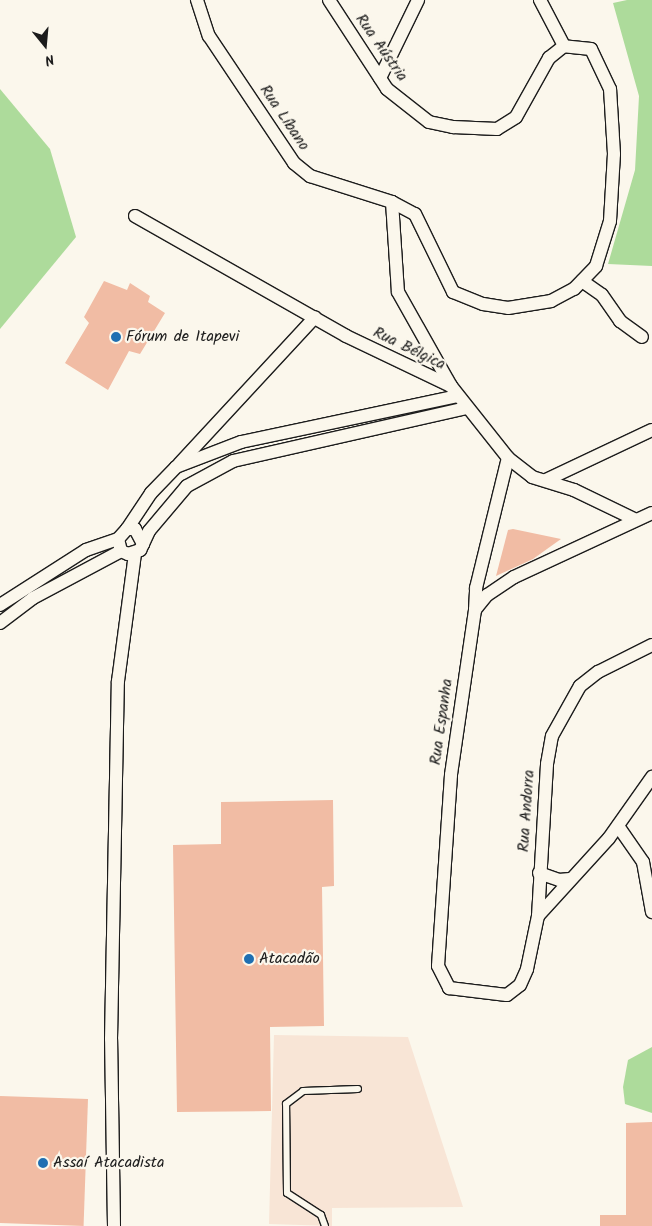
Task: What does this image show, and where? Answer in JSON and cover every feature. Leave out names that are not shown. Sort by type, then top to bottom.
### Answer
[{"type":"street","name":"Rua Líbano","points":[[197,0],[209,36],[294,163],[315,178],[392,202],[415,214],[423,224],[446,282],[465,298],[508,308],[530,306],[551,301],[582,281],[596,266],[610,221],[612,116],[610,89],[591,49],[564,46]]},
{"type":"street","name":"Rua Aústria","points":[[329,0],[380,78],[404,106],[429,122],[453,127],[497,128],[516,117],[549,58],[564,46]]},
{"type":"street","points":[[380,78],[418,0]]},
{"type":"street","points":[[540,0],[564,46]]},
{"type":"street","points":[[176,467],[241,442],[454,391],[398,292],[392,202]]},
{"type":"street","name":"Rua Bélgica","points":[[135,216],[454,391],[508,458],[532,477],[546,480],[634,519]]},
{"type":"street","points":[[582,281],[602,295],[620,321],[642,337]]},
{"type":"street","points":[[0,623],[33,598],[120,545],[126,529],[151,493],[316,317]]},
{"type":"street","points":[[139,549],[148,531],[187,486],[234,461],[467,408]]},
{"type":"street","points":[[546,480],[652,430]]},
{"type":"street","points":[[475,610],[476,588],[508,458]]},
{"type":"street","points":[[475,610],[487,595],[514,577],[634,519],[652,513]]},
{"type":"street","points":[[114,1226],[111,1039],[118,681],[142,535],[135,529],[126,529]]},
{"type":"street","points":[[0,605],[86,550],[120,545],[139,549]]},
{"type":"street","name":"Rua Espanha","points":[[475,610],[451,775],[438,966],[449,988],[482,993]]},
{"type":"street","name":"Rua Andorra","points":[[482,993],[507,995],[520,985],[527,969],[538,916],[539,873],[547,764],[561,714],[580,686],[598,672],[652,645]]},
{"type":"street","points":[[538,916],[618,826],[652,776]]},
{"type":"street","points":[[618,826],[643,862],[652,912]]},
{"type":"street","points":[[539,873],[559,880],[570,879]]},
{"type":"lane","points":[[325,1226],[321,1215],[287,1194],[286,1104],[304,1091],[358,1089]]},
{"type":"shaded area","points":[[274,1035],[408,1037],[463,1207],[332,1208],[332,1226],[269,1224]]},
{"type":"green space","points":[[627,0],[652,0],[652,266],[608,264],[635,170],[639,96],[613,3]]},
{"type":"green space","points":[[0,89],[50,149],[76,237],[0,329]]},
{"type":"green space","points":[[652,1047],[652,1113],[625,1104],[623,1087],[628,1060]]},
{"type":"building","name":"Fórum de Itapevi","points":[[104,281],[127,290],[130,283],[150,296],[148,302],[165,313],[140,354],[129,351],[108,390],[65,363],[89,323],[84,317]]},
{"type":"building","points":[[513,529],[561,539],[533,559],[496,576],[508,530]]},
{"type":"building","name":"Atacadão","points":[[333,800],[334,886],[322,887],[324,1026],[270,1027],[271,1111],[177,1112],[173,845],[221,844],[221,802]]},
{"type":"building","name":"Assaí Atacadista","points":[[0,1096],[88,1099],[84,1226],[0,1223]]},
{"type":"building","points":[[652,1122],[652,1226],[600,1226],[600,1215],[626,1215],[626,1123]]},
{"type":"place","name":"Fórum de Itapevi","points":[[116,337]]},
{"type":"place","name":"Atacadão","points":[[249,959]]},
{"type":"place","name":"Assaí Atacadista","points":[[43,1163]]}]
